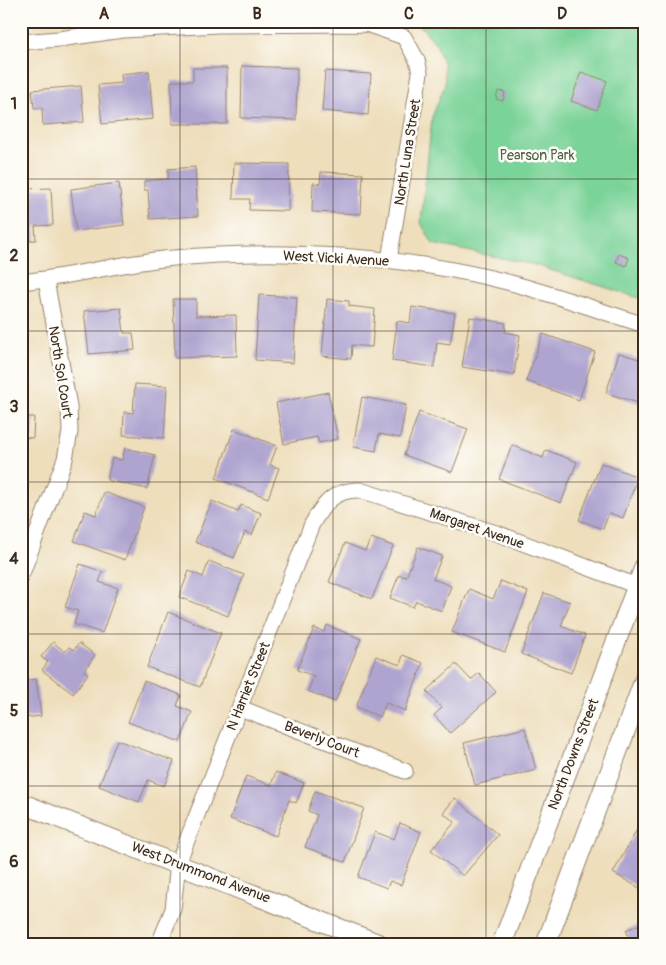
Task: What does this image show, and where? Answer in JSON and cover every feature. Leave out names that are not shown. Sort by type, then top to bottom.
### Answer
[{"type":"street","name":"North Luna Street","points":[[21,42],[59,40],[124,30],[218,25],[366,24],[404,37],[411,46],[420,73],[389,260]]},
{"type":"street","name":"West Vicki Avenue","points":[[21,282],[46,280],[173,258],[259,254],[389,260],[511,283],[645,325]]},
{"type":"street","name":"North Sol Court","points":[[21,576],[65,459],[70,432],[69,406],[46,280]]},
{"type":"street","name":"Margaret Avenue","points":[[320,510],[335,495],[348,490],[360,490],[498,534],[637,586]]},
{"type":"street","name":"N Harriet Street","points":[[159,944],[173,909],[178,863],[312,524],[320,510]]},
{"type":"street","name":"North Downs Street","points":[[502,944],[645,565]]},
{"type":"street","points":[[546,944],[645,678]]},
{"type":"street","name":"Beverly Court","points":[[240,708],[405,771]]},
{"type":"street","name":"West Drummond Avenue","points":[[21,803],[178,863],[379,944]]},
{"type":"green space","name":"Pearson Park","points":[[414,21],[645,21],[645,300],[535,265],[433,244],[421,223],[432,117],[445,85],[444,65],[436,44],[419,24]]},
{"type":"building","points":[[242,66],[297,68],[296,120],[241,118]]},
{"type":"building","points":[[193,68],[227,68],[227,124],[172,124],[171,81],[193,81]]},
{"type":"building","points":[[149,71],[153,119],[102,124],[98,85],[122,83],[121,74]]},
{"type":"building","points":[[325,71],[371,74],[368,115],[322,111]]},
{"type":"building","points":[[581,72],[607,81],[597,110],[571,101]]},
{"type":"building","points":[[81,86],[84,122],[43,125],[42,108],[34,108],[32,90]]},
{"type":"building","points":[[498,91],[505,92],[503,101],[496,99]]},
{"type":"building","points":[[234,163],[289,164],[288,211],[249,210],[250,199],[233,199]]},
{"type":"building","points":[[195,167],[198,216],[150,219],[148,190],[144,190],[144,181],[168,179],[168,169]]},
{"type":"building","points":[[321,172],[363,174],[361,214],[312,212],[313,183],[320,184]]},
{"type":"building","points":[[119,183],[124,225],[76,231],[71,189]]},
{"type":"building","points":[[51,188],[53,225],[35,226],[36,240],[21,241],[21,189]]},
{"type":"building","points":[[619,254],[629,258],[626,266],[616,262]]},
{"type":"building","points":[[259,295],[297,297],[293,363],[255,360]]},
{"type":"building","points":[[173,299],[196,299],[196,316],[236,315],[237,356],[175,358]]},
{"type":"building","points":[[327,299],[349,301],[349,306],[375,309],[372,347],[352,345],[351,359],[322,356]]},
{"type":"building","points":[[412,307],[455,313],[450,344],[437,342],[434,367],[392,361],[397,321],[410,323]]},
{"type":"building","points":[[121,308],[124,333],[133,333],[135,350],[89,354],[84,311]]},
{"type":"building","points":[[470,317],[506,323],[505,332],[520,335],[514,375],[462,367]]},
{"type":"building","points":[[543,334],[595,352],[579,400],[526,381]]},
{"type":"building","points":[[619,353],[645,361],[645,405],[606,393]]},
{"type":"building","points":[[135,384],[167,386],[164,438],[123,435],[124,412],[133,413]]},
{"type":"building","points":[[328,392],[338,439],[319,443],[317,437],[284,444],[276,403]]},
{"type":"building","points":[[362,397],[406,405],[400,438],[379,434],[376,451],[353,447]]},
{"type":"building","points":[[419,412],[468,429],[452,472],[404,455]]},
{"type":"building","points":[[21,417],[34,417],[33,438],[21,437]]},
{"type":"building","points":[[234,429],[277,446],[270,465],[279,468],[268,498],[216,478]]},
{"type":"building","points":[[512,445],[543,458],[546,450],[577,462],[561,503],[499,479]]},
{"type":"building","points":[[125,448],[155,455],[147,489],[107,480],[112,458],[122,460]]},
{"type":"building","points":[[601,463],[638,477],[623,518],[609,513],[603,529],[579,520]]},
{"type":"building","points":[[104,492],[144,507],[125,560],[74,541],[85,511],[96,515]]},
{"type":"building","points":[[212,501],[238,512],[241,505],[261,513],[252,535],[245,532],[234,558],[195,542]]},
{"type":"building","points":[[371,538],[393,546],[372,599],[329,582],[345,543],[365,551]]},
{"type":"building","points":[[418,547],[442,556],[433,579],[451,586],[442,611],[416,601],[413,607],[390,598],[399,575],[406,577]]},
{"type":"building","points":[[209,561],[244,575],[228,616],[179,597],[189,571],[203,577]]},
{"type":"building","points":[[80,564],[103,572],[99,582],[118,588],[102,633],[74,624],[78,611],[65,607]]},
{"type":"building","points":[[501,581],[528,592],[505,652],[452,632],[469,589],[493,599]]},
{"type":"building","points":[[544,593],[570,602],[561,626],[585,635],[571,673],[521,654]]},
{"type":"building","points":[[168,612],[221,633],[200,687],[147,667]]},
{"type":"building","points":[[327,625],[361,639],[335,702],[308,691],[314,676],[297,670],[314,628],[324,632]]},
{"type":"building","points":[[53,642],[65,652],[69,647],[74,650],[79,643],[95,655],[84,671],[88,674],[73,694],[42,670],[48,662],[41,657]]},
{"type":"building","points":[[403,655],[423,663],[405,711],[386,703],[380,717],[356,707],[376,656],[400,665]]},
{"type":"building","points":[[456,664],[471,680],[479,673],[496,692],[450,733],[434,715],[442,708],[426,691]]},
{"type":"building","points":[[36,679],[41,716],[21,718],[21,681]]},
{"type":"building","points":[[144,681],[181,695],[177,706],[192,712],[180,742],[128,722]]},
{"type":"building","points":[[525,728],[536,770],[475,785],[464,743]]},
{"type":"building","points":[[117,740],[174,761],[164,786],[148,780],[139,802],[99,786]]},
{"type":"building","points":[[276,772],[304,783],[296,803],[289,800],[276,836],[230,819],[246,776],[271,785]]},
{"type":"building","points":[[315,791],[364,808],[345,862],[305,847],[317,815],[308,811]]},
{"type":"building","points":[[455,798],[498,835],[463,876],[431,850],[455,822],[443,813]]},
{"type":"building","points":[[400,823],[421,832],[401,885],[390,881],[387,888],[358,877],[375,832],[394,839]]},
{"type":"building","points":[[639,826],[645,830],[645,891],[613,873]]},
{"type":"building","points":[[645,922],[645,944],[632,944],[626,930]]}]
